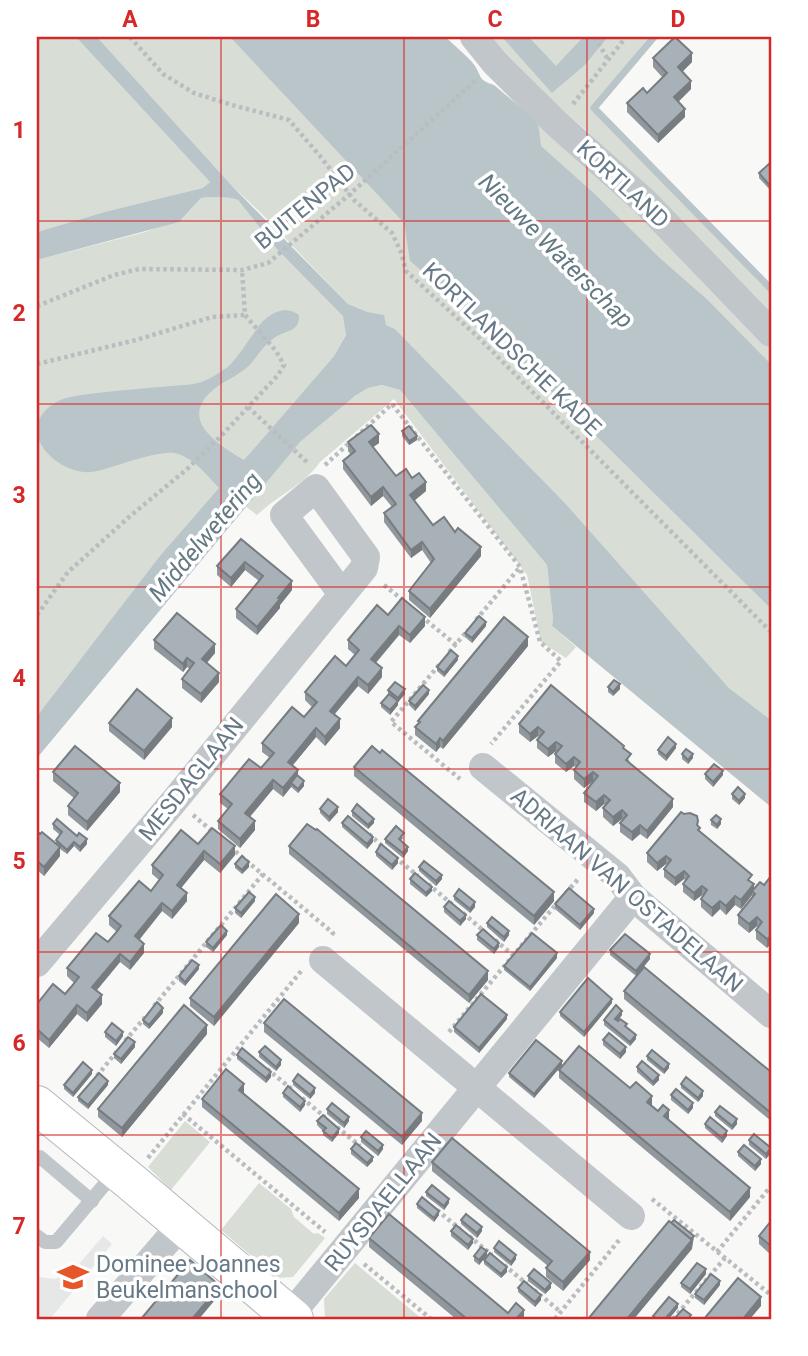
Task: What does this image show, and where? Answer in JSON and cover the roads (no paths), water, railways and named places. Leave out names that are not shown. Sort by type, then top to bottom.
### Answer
[{"type":"street","name":"KORTLAND","points":[[474,37],[495,63],[557,124],[644,201],[771,333]]},
{"type":"street","name":"MESDAGLAAN","points":[[37,963],[364,568],[366,557],[316,488],[284,515],[342,594]]},
{"type":"street","name":"ADRIAAN VAN OSTADELAAN","points":[[479,763],[617,876],[633,897],[771,1014]]},
{"type":"street","name":"RUYSDAELLAAN","points":[[291,1318],[345,1248],[633,897]]},
{"type":"street","points":[[318,956],[476,1087],[637,1215]]},
{"type":"street","points":[[37,1105],[291,1318]]},
{"type":"street","points":[[100,1319],[181,1225]]},
{"type":"lane","points":[[37,1160],[40,1157],[92,1200]]},
{"type":"lane","points":[[37,1236],[45,1242],[56,1242],[92,1200],[123,1176]]},
{"type":"water","name":"Middelwetering","points":[[76,37],[97,37],[233,187],[348,304],[384,315],[386,325],[395,329],[565,503],[729,688],[771,720],[771,807],[552,626],[547,565],[400,390],[382,385],[368,388],[355,396],[300,442],[37,758],[37,716],[160,556],[219,488],[193,462],[174,453],[147,456],[97,471],[70,469],[57,462],[40,441],[37,429],[41,417],[52,405],[73,396],[202,382],[230,365],[266,318],[279,311],[289,310],[299,315],[295,328],[270,341],[245,369],[206,397],[200,408],[200,419],[204,428],[222,446],[244,460],[334,356],[346,335],[343,316],[277,249],[238,200],[201,198],[179,222],[37,260],[37,232],[108,211],[203,188],[210,182]]},
{"type":"water","name":"Nieuwe Waterschap","points":[[230,37],[446,37],[472,63],[483,80],[494,85],[538,122],[541,146],[708,300],[771,364],[771,609],[483,324],[410,261],[404,223]]},
{"type":"water","points":[[502,37],[529,37],[556,66],[583,37],[608,37],[585,65],[552,93]]},
{"type":"waterway","points":[[654,37],[594,108],[771,289]]},
{"type":"place","name":"Dominee Joannes Beukelmanschool","points":[[73,1277]]}]
